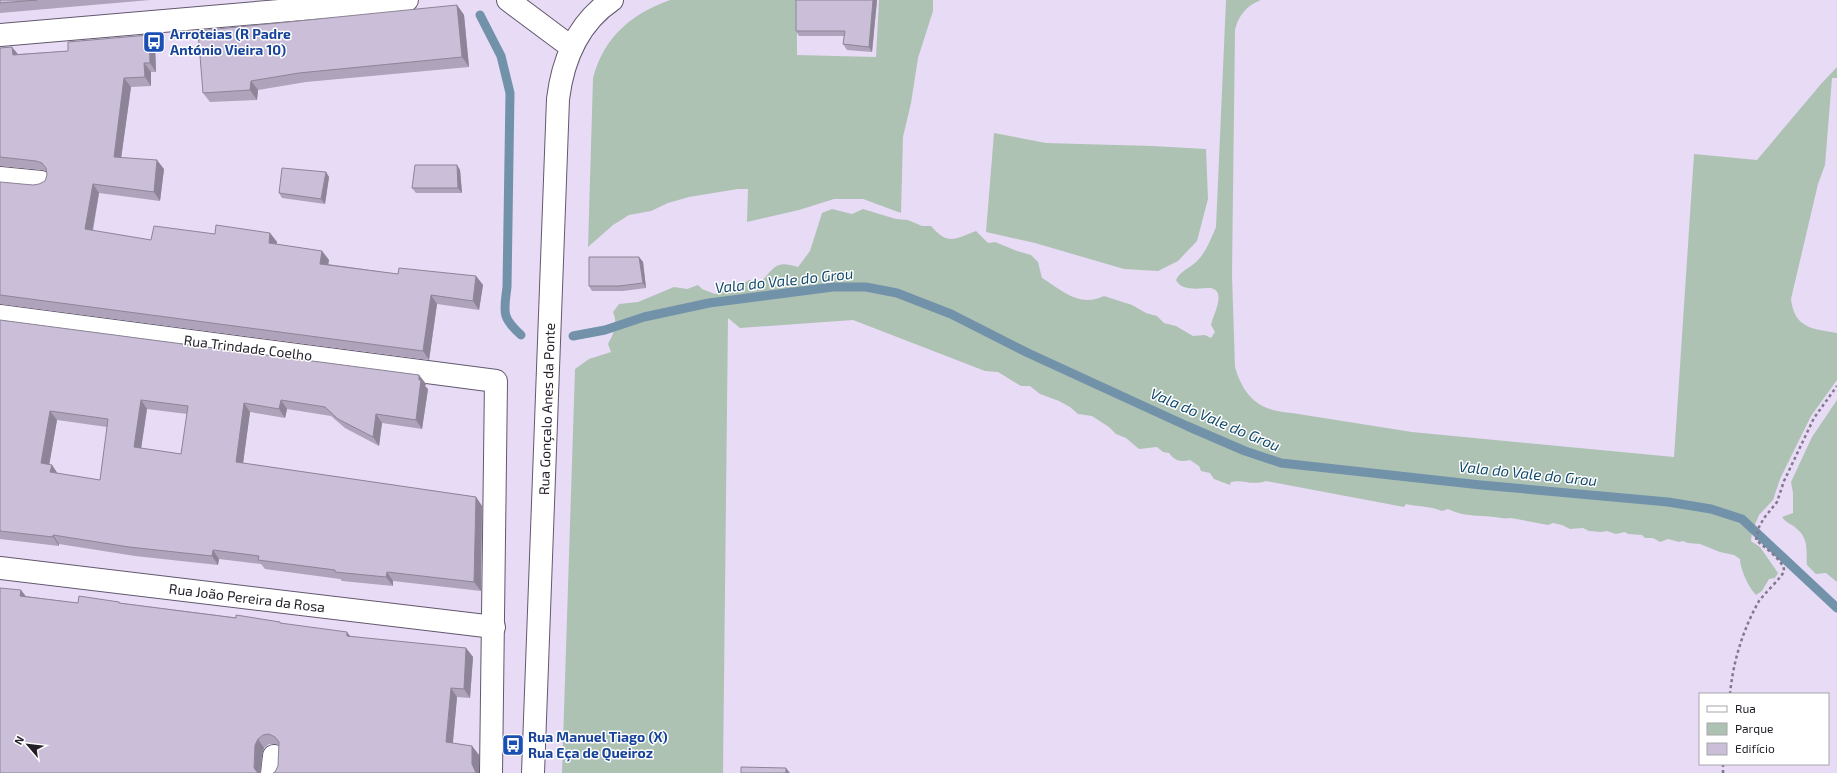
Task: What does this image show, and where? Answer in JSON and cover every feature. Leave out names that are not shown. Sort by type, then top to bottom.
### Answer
[{"type":"street","points":[[0,35],[407,0]]},
{"type":"street","points":[[508,0],[535,18],[571,47]]},
{"type":"street","name":"Rua Gonçalo Anes da Ponte","points":[[533,773],[555,151],[561,77],[571,47],[598,3]]},
{"type":"street","points":[[0,178],[41,182]]},
{"type":"street","name":"Rua Trindade Coelho","points":[[0,316],[496,380],[494,627]]},
{"type":"street","name":"Rua João Pereira da Rosa","points":[[0,568],[494,627]]},
{"type":"street","points":[[491,773],[494,627]]},
{"type":"path","points":[[1730,693],[1733,671],[1745,630],[1760,599],[1784,571],[1784,566],[1756,540],[1759,527],[1764,518],[1777,502],[1784,481],[1814,418],[1837,386]]},
{"type":"green space","points":[[670,0],[797,0],[797,55],[876,57],[879,0],[933,0],[933,11],[918,58],[911,103],[903,137],[901,213],[863,199],[834,199],[799,210],[747,222],[748,189],[738,189],[689,197],[668,203],[651,211],[629,215],[613,225],[588,247],[593,78],[604,50],[621,29],[643,12]]},
{"type":"green space","points":[[1226,0],[1261,0],[1247,8],[1238,20],[1235,30],[1232,275],[1235,367],[1239,378],[1243,387],[1255,401],[1262,406],[1271,409],[1281,412],[1412,432],[1674,457],[1694,154],[1757,160],[1837,67],[1837,78],[1832,78],[1825,165],[1818,184],[1791,299],[1796,316],[1806,325],[1820,330],[1837,333],[1837,380],[1811,416],[1780,479],[1773,500],[1759,515],[1752,532],[1751,541],[1760,547],[1778,573],[1775,578],[1769,579],[1762,591],[1756,595],[1745,578],[1740,559],[1734,555],[1720,552],[1700,544],[1683,541],[1679,542],[1668,539],[1660,542],[1653,538],[1645,538],[1642,535],[1628,534],[1625,532],[1616,534],[1607,531],[1589,531],[1583,528],[1570,529],[1553,523],[1548,525],[1511,518],[1465,515],[1448,509],[1442,511],[1433,508],[1406,504],[1404,507],[1266,481],[1256,483],[1236,481],[1231,482],[1230,485],[1214,479],[1210,473],[1201,471],[1199,466],[1190,460],[1178,460],[1173,458],[1169,453],[1163,452],[1157,447],[1139,449],[1126,438],[1116,434],[1109,427],[1092,416],[1078,414],[1070,407],[1040,394],[1030,386],[1021,386],[998,372],[985,371],[853,320],[740,328],[728,318],[723,773],[562,773],[575,369],[589,359],[611,352],[608,344],[615,328],[613,312],[619,304],[638,302],[674,287],[687,289],[698,285],[702,289],[715,294],[741,285],[749,280],[762,281],[777,266],[785,264],[798,267],[810,251],[822,213],[832,209],[852,214],[863,209],[896,219],[908,220],[922,226],[931,226],[942,236],[952,239],[976,231],[988,243],[995,242],[1031,255],[1038,262],[1042,278],[1071,296],[1087,300],[1104,296],[1132,305],[1146,313],[1157,316],[1164,323],[1176,326],[1193,336],[1205,335],[1211,338],[1215,332],[1211,325],[1219,299],[1216,290],[1211,288],[1187,288],[1179,284],[1176,280],[1180,274],[1203,254],[1216,227]]},
{"type":"green space","points":[[994,133],[1046,143],[1206,149],[1208,199],[1197,241],[1178,261],[1158,271],[1124,269],[1035,243],[986,232]]},
{"type":"green space","points":[[1837,400],[1837,582],[1826,573],[1816,574],[1807,565],[1806,546],[1801,533],[1782,517],[1793,513],[1793,493],[1791,482],[1812,437]]},
{"type":"building","points":[[0,0],[37,0],[0,3]]},
{"type":"building","points":[[796,0],[873,0],[869,47],[843,44],[845,31],[796,31]]},
{"type":"building","points":[[457,5],[462,57],[299,73],[251,81],[250,90],[203,93],[198,31]]},
{"type":"building","points":[[149,35],[150,63],[144,63],[145,77],[124,78],[114,157],[157,160],[154,192],[93,184],[85,229],[151,240],[154,226],[215,234],[216,225],[270,233],[269,243],[322,251],[320,264],[398,274],[399,268],[476,276],[473,301],[431,295],[423,351],[0,295],[0,182],[33,185],[45,181],[47,175],[46,168],[42,163],[0,157],[0,48],[12,47],[13,55],[68,51],[68,42]]},
{"type":"building","points":[[415,165],[457,165],[458,188],[412,188]]},
{"type":"building","points":[[282,168],[326,172],[321,199],[279,193]]},
{"type":"building","points":[[589,257],[639,257],[643,283],[619,286],[589,286]]},
{"type":"building","points":[[0,320],[419,375],[419,380],[421,380],[416,420],[376,414],[373,437],[338,419],[325,407],[281,400],[279,409],[244,403],[236,462],[476,497],[474,582],[387,572],[386,577],[335,572],[335,570],[258,560],[259,556],[213,550],[212,556],[129,547],[53,535],[53,537],[0,531]],"holes":[[[141,400],[188,406],[181,454],[134,447]],[[50,411],[108,419],[100,480],[50,472],[52,465],[41,463]]]},
{"type":"building","points":[[0,588],[21,590],[20,596],[78,603],[79,596],[119,603],[236,618],[236,615],[280,623],[347,632],[347,636],[466,648],[464,689],[451,688],[446,742],[472,746],[472,764],[476,773],[273,773],[278,766],[279,742],[275,737],[269,734],[263,735],[258,739],[255,745],[254,768],[258,773],[0,773]]},
{"type":"building","points":[[741,767],[786,768],[786,773],[741,773]]},
{"type":"waterway","name":"Vala do Vale do Grou","points":[[480,15],[501,56],[510,93],[507,287],[505,314],[510,323],[521,335]]},
{"type":"waterway","name":"Vala do Vale do Grou","points":[[573,336],[605,330],[644,317],[709,303],[833,287],[866,287],[897,293],[951,314],[1028,353],[1187,426],[1245,451],[1281,463],[1481,485],[1668,502],[1711,509],[1742,519],[1837,608]]},
{"type":"place","name":"Arroteias (R Padre António Vieira 10)","points":[[154,42]]},
{"type":"place","name":"Rua Manuel Tiago (X) Rua Eça de Queiroz","points":[[513,745]]}]
